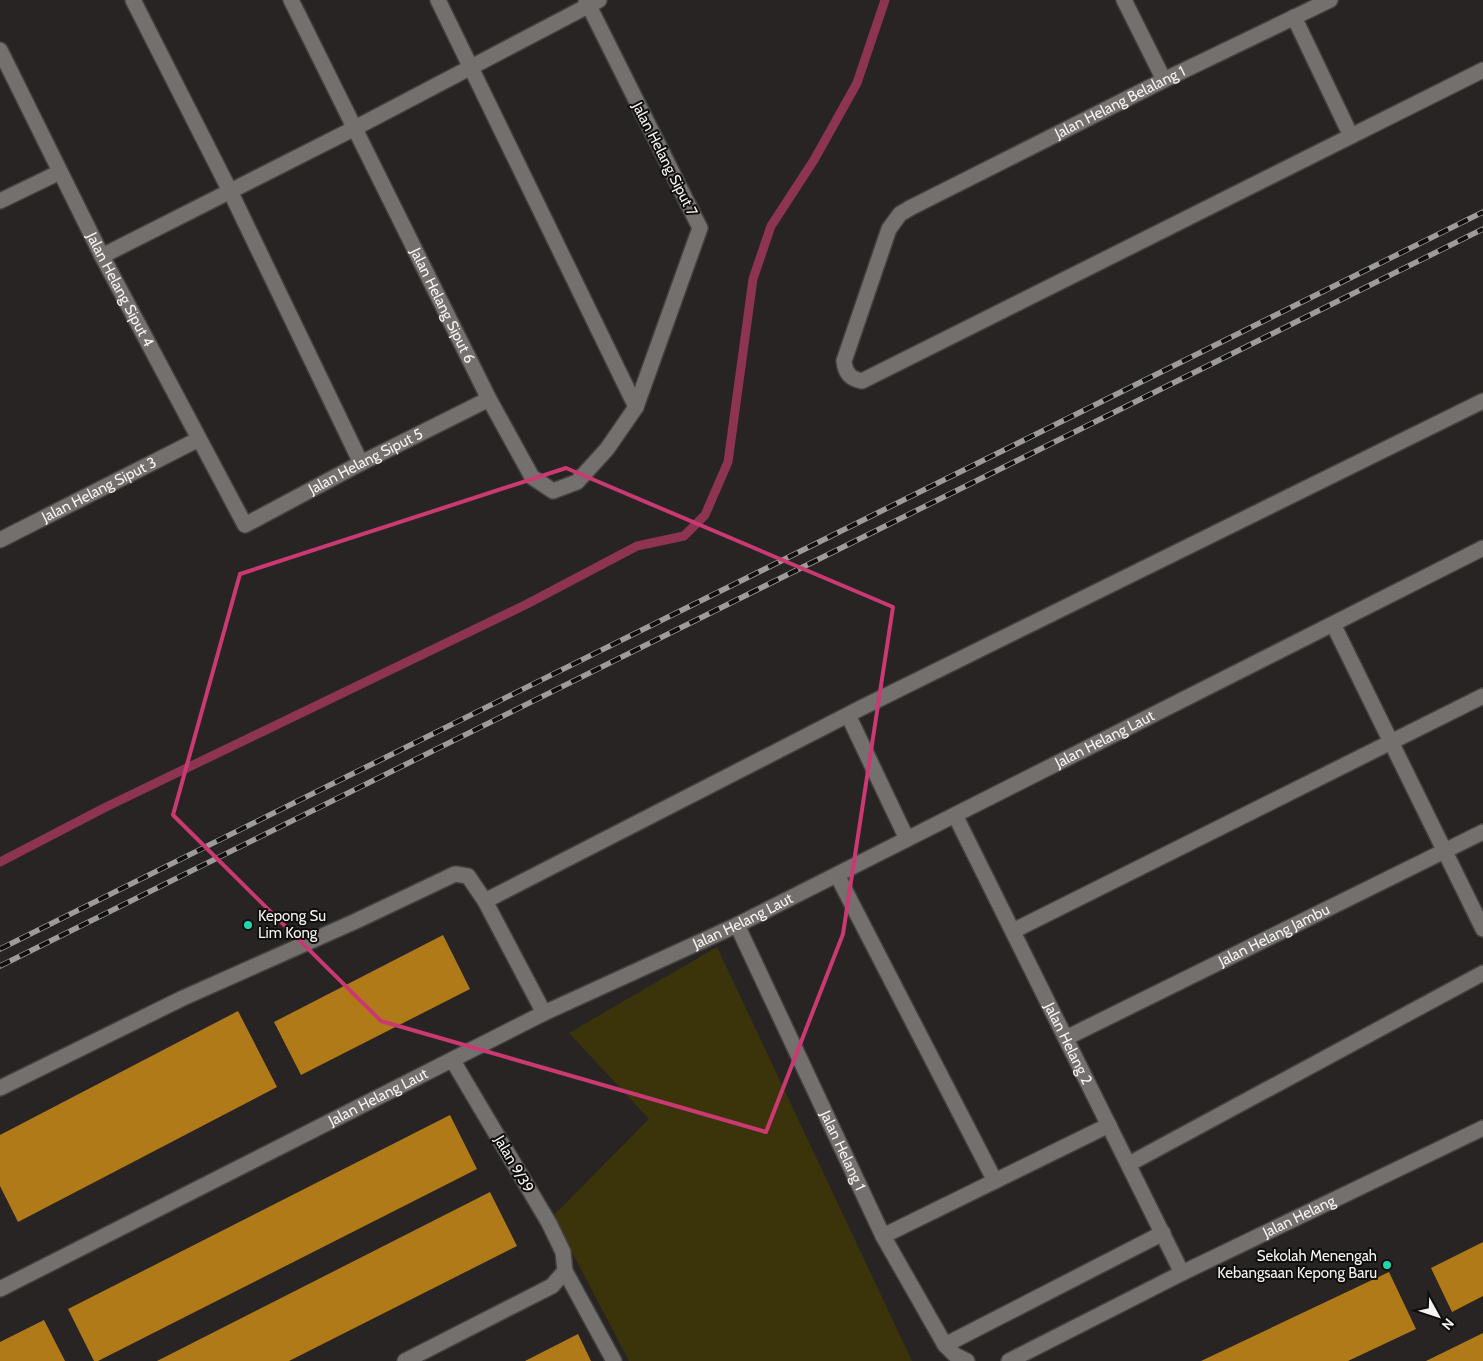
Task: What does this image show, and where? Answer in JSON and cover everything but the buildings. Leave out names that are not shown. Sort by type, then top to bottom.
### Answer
[{"type":"street","points":[[133,0],[230,191],[361,462]]},
{"type":"street","name":"Jalan Helang Siput 6","points":[[291,0],[489,399],[532,478],[553,491],[577,482],[607,449],[636,407]]},
{"type":"street","points":[[438,0],[636,407]]},
{"type":"street","points":[[1124,0],[1164,80]]},
{"type":"street","name":"Jalan Helang Belalang 1","points":[[1330,0],[1164,80],[900,214],[889,229],[844,361],[845,370],[855,380],[862,381],[871,377],[1351,136]]},
{"type":"street","points":[[102,256],[355,128],[591,2]]},
{"type":"street","name":"Jalan Helang Siput 7","points":[[591,2],[700,228],[636,407]]},
{"type":"street","points":[[1294,18],[1351,136],[1483,70]]},
{"type":"street","name":"Jalan Helang Siput 4","points":[[0,50],[102,256],[245,525]]},
{"type":"street","points":[[0,202],[60,172]]},
{"type":"street","name":"Jalan Helang Siput 5","points":[[245,525],[361,462],[489,399]]},
{"type":"street","points":[[484,901],[848,715],[1483,401]]},
{"type":"street","name":"Jalan Helang Siput 3","points":[[0,540],[199,439]]},
{"type":"street","name":"Jalan Helang Laut","points":[[0,1289],[453,1061],[544,1013],[737,925],[1483,548]]},
{"type":"street","points":[[1333,624],[1483,928]]},
{"type":"street","points":[[1013,931],[1391,744],[1483,696]]},
{"type":"street","points":[[848,715],[907,839]]},
{"type":"street","name":"Jalan Helang 2","points":[[955,815],[1182,1272]]},
{"type":"street","name":"Jalan Helang Jambu","points":[[1066,1038],[1483,832]]},
{"type":"street","points":[[0,1088],[183,998],[455,874],[468,876],[484,901],[544,1013]]},
{"type":"street","points":[[837,875],[995,1182]]},
{"type":"street","name":"Jalan Helang 1","points":[[737,925],[883,1236],[945,1345],[955,1355],[967,1361]]},
{"type":"street","points":[[1129,1164],[1483,973]]},
{"type":"street","name":"Jalan 9/39","points":[[453,1061],[549,1223],[563,1252],[565,1271],[614,1361]]},
{"type":"street","points":[[883,1236],[1109,1125]]},
{"type":"street","name":"Jalan Helang","points":[[1009,1361],[1182,1272],[1483,1128]]},
{"type":"street","points":[[945,1345],[1163,1233]]},
{"type":"street","points":[[404,1361],[552,1286],[565,1271]]},
{"type":"highlighted area","points":[[566,468],[893,607],[843,934],[766,1132],[381,1021],[173,815],[240,574]]},
{"type":"shaded area","points":[[717,947],[912,1361],[629,1361],[553,1216],[649,1119],[569,1033]]},
{"type":"waterway","points":[[0,862],[106,807],[527,604],[637,546],[684,536],[705,515],[728,462],[753,279],[771,226],[814,160],[857,83],[885,0]]},
{"type":"railway","points":[[0,949],[1483,212]]},
{"type":"railway","points":[[0,966],[1483,229]]},
{"type":"place","name":"Kepong Su Lim Kong","points":[[248,925]]},
{"type":"place","name":"Sekolah Menengah Kebangsaan Kepong Baru","points":[[1387,1265]]}]
